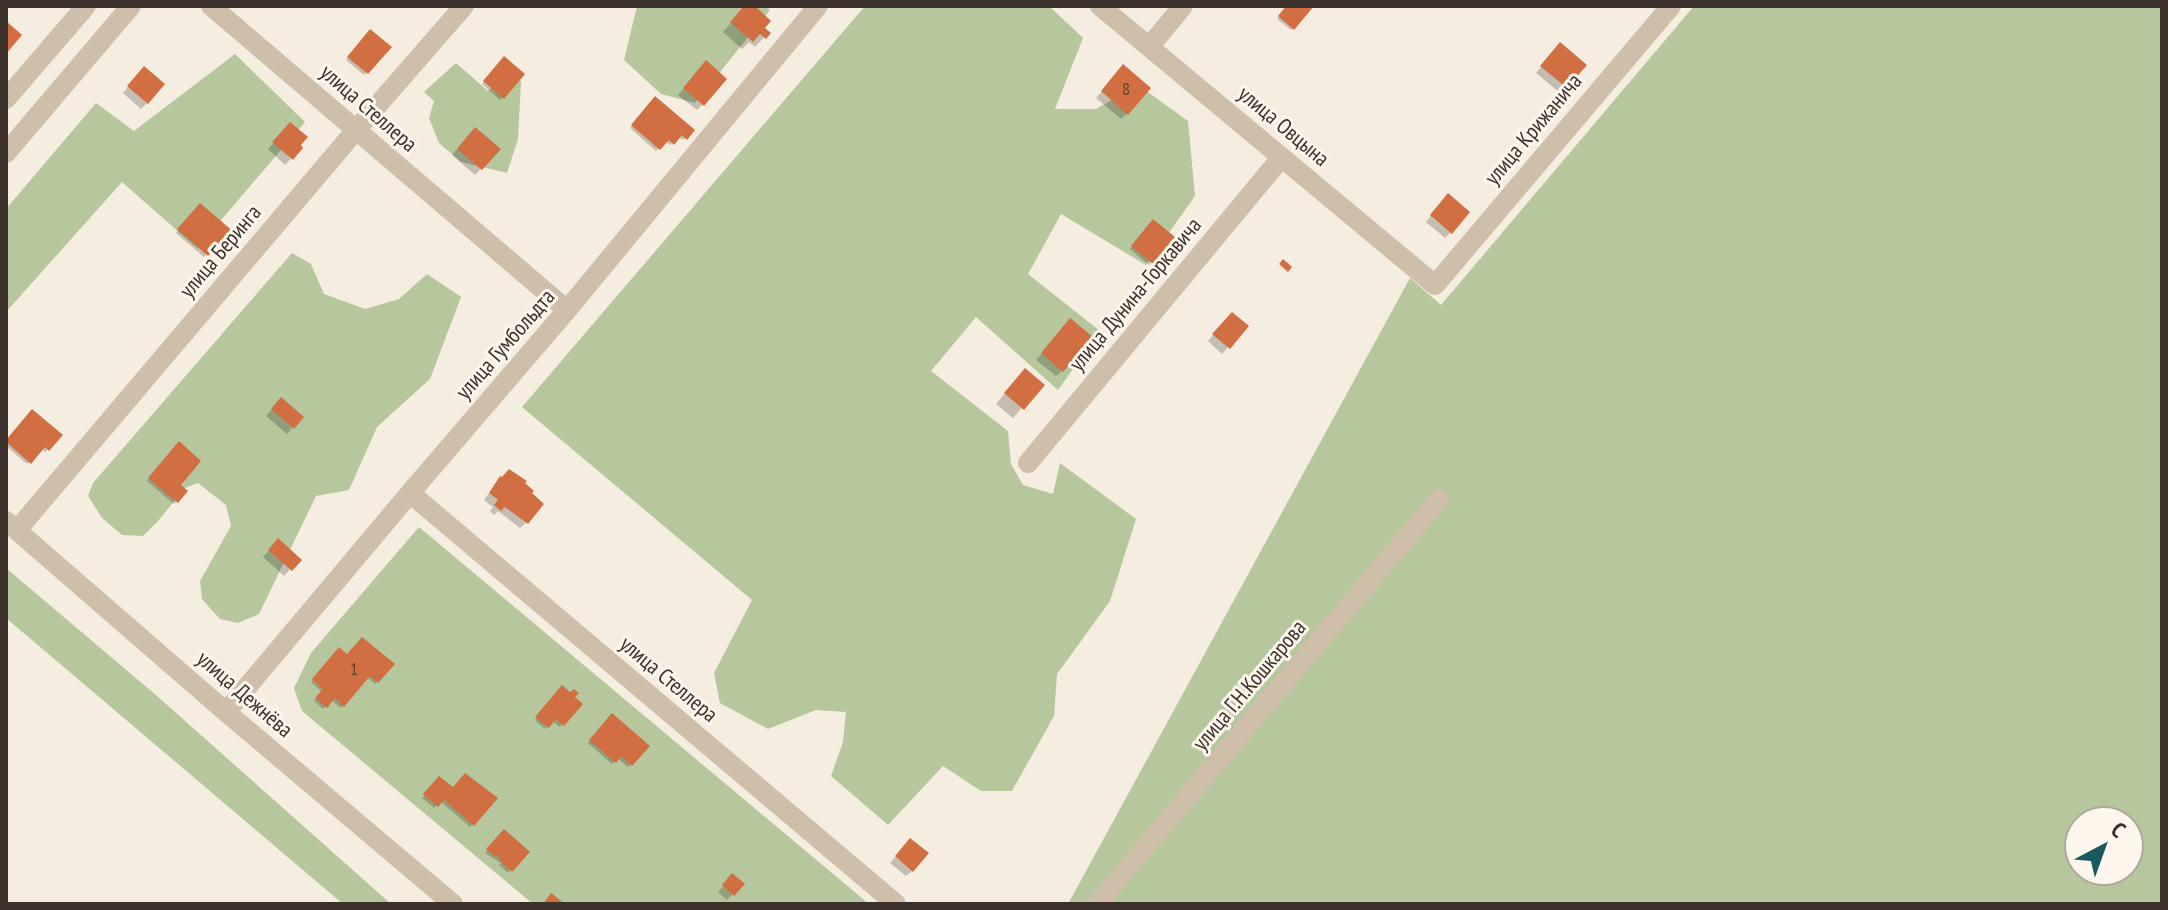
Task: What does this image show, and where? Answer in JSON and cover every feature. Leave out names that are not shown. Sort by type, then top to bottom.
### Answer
[{"type":"street","points":[[6,99],[86,6]]},
{"type":"street","points":[[6,153],[131,6]]},
{"type":"street","name":"улица Стеллера","points":[[211,6],[567,310]]},
{"type":"street","name":"улица Беринга","points":[[12,525],[464,6]]},
{"type":"street","name":"улица Гумбольдта","points":[[226,712],[567,310],[818,6]]},
{"type":"street","name":"улица Овцына","points":[[1100,6],[1435,285]]},
{"type":"street","points":[[1149,47],[1183,6]]},
{"type":"street","name":"улица Крижанича","points":[[1435,285],[1671,6]]},
{"type":"street","name":"улица Дунина-Горкавича","points":[[1028,463],[1281,158]]},
{"type":"street","name":"улица Стеллера","points":[[410,493],[896,904]]},
{"type":"street","name":"улица Г.Н.Кошкарова","points":[[1097,904],[1439,499]]},
{"type":"street","name":"улица Дежнёва","points":[[12,525],[453,904]]},
{"type":"green space","points":[[637,6],[765,6],[770,10],[695,103],[661,94],[624,60]]},
{"type":"green space","points":[[865,6],[1049,6],[1083,38],[1055,109],[1096,109],[1138,85],[1188,121],[1195,196],[1146,265],[1061,214],[1028,274],[1100,331],[1058,390],[976,317],[931,371],[1008,431],[1011,464],[1023,485],[1053,494],[1060,463],[1136,519],[1110,601],[1057,674],[1054,716],[1012,791],[981,791],[943,766],[888,825],[831,776],[843,742],[846,712],[816,710],[768,729],[720,703],[714,673],[752,600],[522,407]]},
{"type":"green space","points":[[1694,6],[2162,6],[2162,904],[1068,904],[1410,278],[1441,305]]},
{"type":"green space","points":[[235,54],[305,122],[197,248],[122,182],[6,312],[6,209],[96,103],[134,131]]},
{"type":"green space","points":[[456,63],[488,91],[513,66],[521,82],[518,139],[507,173],[461,162],[439,143],[429,118],[434,101],[424,92]]},
{"type":"green space","points":[[292,253],[311,264],[324,294],[365,309],[399,299],[427,274],[461,297],[430,379],[377,427],[349,490],[316,496],[259,614],[238,623],[220,619],[202,599],[200,581],[231,526],[226,505],[198,483],[185,488],[143,536],[122,535],[102,518],[88,496],[93,483]]},
{"type":"green space","points":[[419,527],[869,904],[533,904],[302,711],[294,688],[311,653]]},
{"type":"green space","points":[[6,568],[157,696],[391,904],[343,904],[6,618]]},
{"type":"building","points":[[744,6],[755,6],[771,21],[765,28],[771,33],[766,39],[760,34],[753,42],[730,22]]},
{"type":"building","points":[[1286,6],[1314,6],[1294,30],[1278,16]]},
{"type":"building","points":[[6,21],[22,35],[6,54]]},
{"type":"building","points":[[370,29],[392,47],[368,74],[347,57]]},
{"type":"building","points":[[1560,42],[1587,65],[1567,88],[1540,66]]},
{"type":"building","points":[[504,56],[525,74],[504,99],[483,81]]},
{"type":"building","points":[[706,60],[727,79],[704,106],[683,88]]},
{"type":"building","points":[[1123,64],[1151,88],[1128,115],[1101,91]]},
{"type":"building","points":[[144,66],[165,84],[148,104],[127,86]]},
{"type":"building","points":[[655,96],[695,130],[687,140],[682,135],[674,145],[669,140],[660,150],[631,125]]},
{"type":"building","points":[[290,122],[308,137],[293,160],[272,142]]},
{"type":"building","points":[[475,127],[501,149],[482,170],[457,149]]},
{"type":"building","points":[[1448,193],[1470,212],[1452,234],[1430,215]]},
{"type":"building","points":[[200,203],[235,233],[222,249],[217,245],[208,256],[177,229]]},
{"type":"building","points":[[1153,219],[1175,237],[1153,264],[1131,246]]},
{"type":"building","points":[[1283,259],[1292,267],[1288,272],[1279,264]]},
{"type":"building","points":[[1232,312],[1249,326],[1230,349],[1212,334]]},
{"type":"building","points":[[1070,318],[1093,337],[1063,372],[1041,353]]},
{"type":"building","points":[[1025,368],[1045,385],[1024,410],[1004,393]]},
{"type":"building","points":[[281,397],[304,417],[294,429],[271,409]]},
{"type":"building","points":[[32,409],[63,435],[49,451],[45,447],[31,464],[6,440]]},
{"type":"building","points":[[179,441],[201,461],[181,485],[188,491],[178,503],[148,478]]},
{"type":"building","points":[[509,469],[527,481],[525,483],[534,491],[532,493],[544,504],[528,524],[505,507],[501,511],[494,505],[498,500],[489,493],[500,476]]},
{"type":"building","points":[[278,538],[302,560],[292,571],[268,550]]},
{"type":"building","points":[[362,637],[395,664],[378,683],[370,676],[344,707],[335,698],[327,708],[315,698],[323,689],[312,679],[339,647],[347,654]]},
{"type":"building","points":[[562,685],[570,692],[574,689],[579,693],[575,697],[583,704],[564,726],[556,719],[549,728],[535,717]]},
{"type":"building","points":[[612,713],[650,746],[632,766],[621,756],[616,763],[589,740]]},
{"type":"building","points":[[465,773],[498,798],[474,826],[444,800],[438,807],[423,794],[439,776],[453,787]]},
{"type":"building","points":[[504,829],[530,852],[512,872],[501,859],[486,849]]},
{"type":"building","points":[[910,838],[929,853],[913,872],[895,856]]},
{"type":"building","points":[[732,873],[745,884],[734,896],[722,885]]},
{"type":"building","points":[[551,893],[565,904],[543,904]]}]
